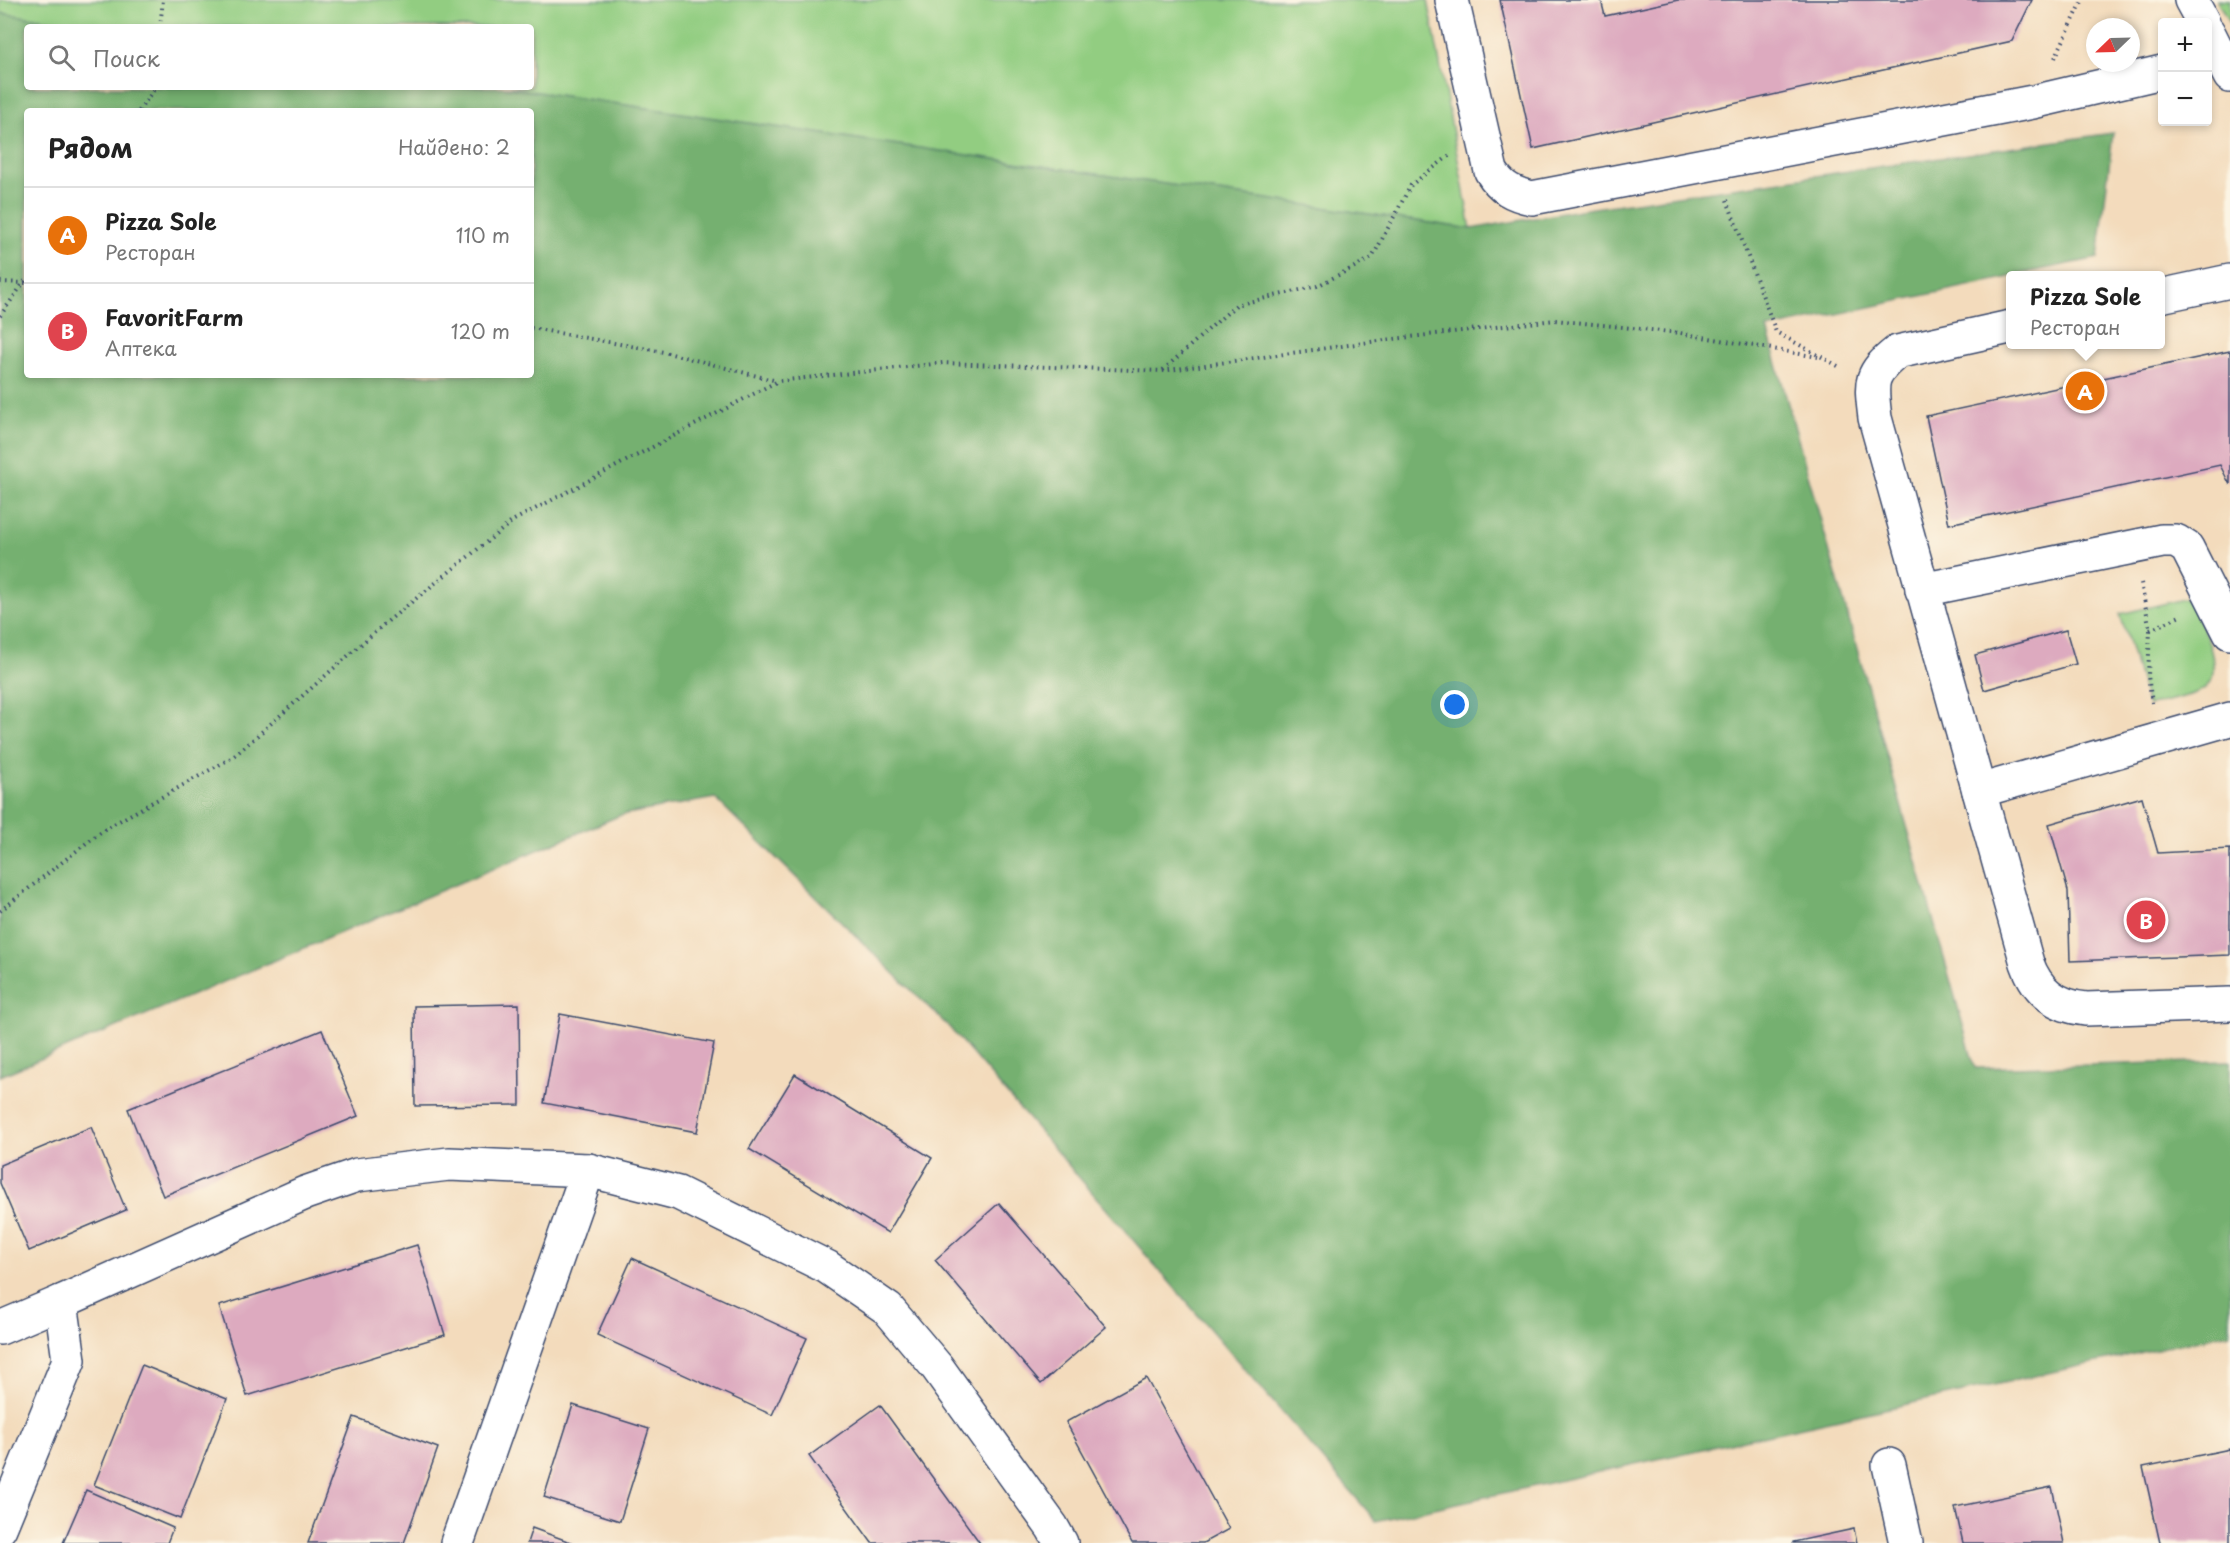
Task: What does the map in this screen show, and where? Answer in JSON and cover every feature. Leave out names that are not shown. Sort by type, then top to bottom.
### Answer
[{"type":"street","points":[[1452,0],[1486,156],[1496,179],[1506,189],[1516,195],[1532,198],[2033,102],[2158,73]]},
{"type":"street","points":[[2191,0],[2200,18]]},
{"type":"street","points":[[2165,295],[2230,281]]},
{"type":"street","points":[[2006,328],[1897,352],[1883,363],[1872,381],[1875,418],[2026,963],[2032,977],[2048,996],[2071,1007],[2086,1009],[2230,1004]]},
{"type":"street","points":[[1922,590],[2168,540],[2176,541],[2187,548],[2230,633]]},
{"type":"street","points":[[1978,791],[2230,718]]},
{"type":"street","points":[[0,1328],[305,1193],[357,1175],[449,1164],[588,1170],[678,1193],[827,1267],[888,1308],[938,1367],[1061,1543]]},
{"type":"street","points":[[457,1543],[588,1170]]},
{"type":"street","points":[[0,1528],[69,1360],[61,1302]]},
{"type":"street","points":[[1889,1465],[1906,1543]]},
{"type":"path","points":[[160,24],[163,0]]},
{"type":"path","points":[[2033,102],[2083,0]]},
{"type":"path","points":[[141,108],[153,90]]},
{"type":"path","points":[[1162,371],[1236,305],[1317,286],[1372,258],[1411,185],[1481,132]]},
{"type":"path","points":[[1729,202],[1776,332],[1818,357],[1872,381]]},
{"type":"path","points":[[0,282],[24,283]]},
{"type":"path","points":[[0,315],[24,284]]},
{"type":"path","points":[[534,329],[664,352],[778,381],[943,363],[1162,371],[1385,340],[1555,320],[1680,333],[1818,357]]},
{"type":"path","points":[[0,910],[104,830],[233,757],[383,625],[514,520],[778,381]]},
{"type":"path","points":[[2134,547],[2150,630],[2149,688],[2163,738]]},
{"type":"green space","points":[[0,0],[1428,0],[1471,229],[523,90],[534,90],[534,24],[73,24],[0,13]]},
{"type":"green space","points":[[2217,0],[2230,0],[2230,25]]},
{"type":"green space","points":[[0,13],[73,24],[24,24],[24,90],[523,90],[1471,229],[1580,210],[2113,133],[2098,258],[2034,271],[2006,271],[2006,278],[1767,329],[1975,1068],[2230,1061],[2230,1333],[1376,1521],[949,1027],[715,798],[621,815],[0,1076]]},
{"type":"green space","points":[[2188,598],[2210,646],[2213,672],[2210,682],[2196,693],[2148,706],[2120,614]]},
{"type":"building","points":[[1500,0],[1601,0],[1605,16],[1678,0],[2032,0],[2012,41],[1533,149]]},
{"type":"building","points":[[2230,351],[2230,485],[2220,465],[1949,524],[1926,416]]},
{"type":"building","points":[[2066,630],[2076,664],[1984,690],[1975,655]]},
{"type":"building","points":[[2142,797],[2158,853],[2230,849],[2230,955],[2070,961],[2068,891],[2049,824]]},
{"type":"building","points":[[519,1004],[520,1105],[415,1106],[414,1006]]},
{"type":"building","points":[[560,1014],[714,1043],[697,1132],[544,1103]]},
{"type":"building","points":[[322,1030],[358,1116],[163,1196],[128,1109]]},
{"type":"building","points":[[795,1074],[932,1158],[888,1233],[749,1149]]},
{"type":"building","points":[[91,1127],[126,1210],[29,1251],[0,1183],[0,1165]]},
{"type":"building","points":[[999,1203],[1106,1327],[1041,1384],[935,1260]]},
{"type":"building","points":[[417,1245],[445,1335],[247,1396],[219,1306]]},
{"type":"building","points":[[632,1258],[807,1338],[772,1415],[597,1335]]},
{"type":"building","points":[[142,1365],[227,1399],[180,1519],[94,1485]]},
{"type":"building","points":[[1146,1378],[1229,1529],[1203,1543],[1132,1543],[1066,1422]]},
{"type":"building","points":[[573,1405],[649,1429],[620,1521],[544,1497]]},
{"type":"building","points":[[880,1405],[980,1543],[872,1543],[809,1456]]},
{"type":"building","points":[[354,1417],[438,1448],[404,1543],[308,1543]]},
{"type":"building","points":[[2230,1449],[2230,1543],[2160,1543],[2143,1467]]},
{"type":"building","points":[[2052,1487],[2064,1543],[1963,1543],[1955,1507]]},
{"type":"building","points":[[86,1490],[173,1528],[167,1543],[63,1543]]},
{"type":"building","points":[[532,1528],[573,1543],[527,1543]]},
{"type":"building","points":[[1854,1529],[1857,1543],[1793,1543],[1793,1542]]},
{"type":"place","name":"Pizza Sole","points":[[2085,391]]},
{"type":"place","name":"FavoritFarm","points":[[2146,920]]}]
